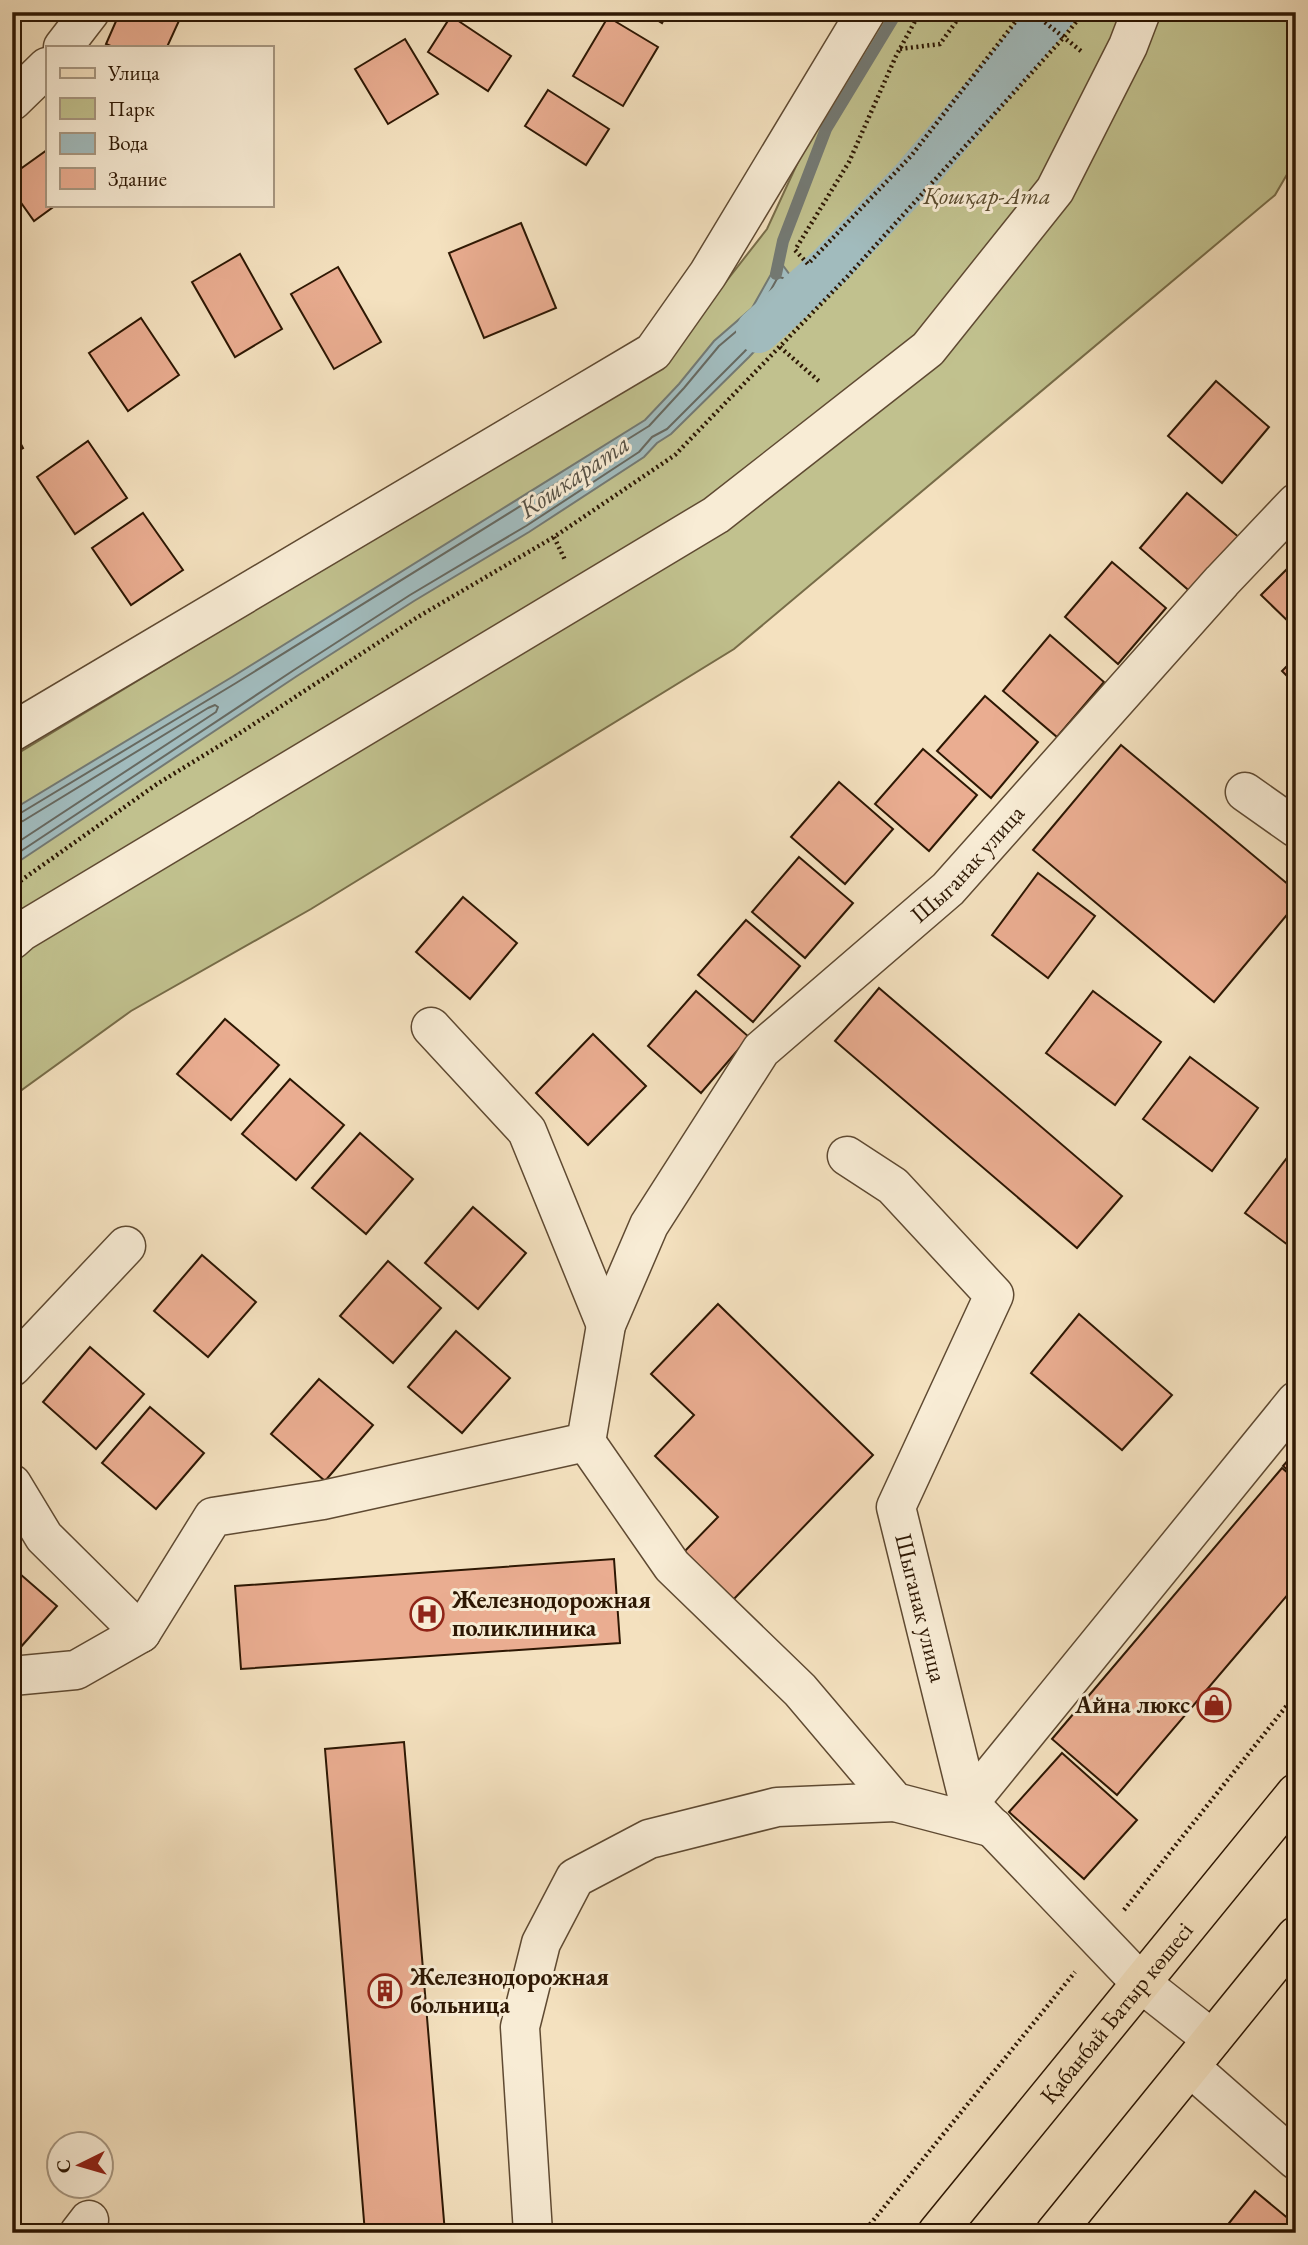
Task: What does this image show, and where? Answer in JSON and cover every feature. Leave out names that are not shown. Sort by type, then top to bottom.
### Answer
[{"type":"main road","name":"Қабанбай Батыр көшесі","points":[[937,2233],[1296,1793]]},
{"type":"main road","points":[[1055,2233],[1296,1937]]},
{"type":"street","points":[[64,46],[90,12]]},
{"type":"street","points":[[12,732],[653,352],[708,274],[866,12]]},
{"type":"street","points":[[12,940],[716,515],[928,349],[1055,190],[1128,46],[1142,12]]},
{"type":"street","points":[[12,102],[46,68]]},
{"type":"street","name":"Шыганак улица","points":[[586,1442],[606,1325],[649,1225],[761,1050],[948,889],[1222,581],[1296,503]]},
{"type":"street","points":[[1245,792],[1296,828]]},
{"type":"street","points":[[431,1027],[527,1131],[606,1325]]},
{"type":"street","name":"Шыганак улица","points":[[847,1156],[893,1186],[994,1295],[896,1507],[981,1816],[1141,1983],[1296,2160]]},
{"type":"street","points":[[12,1367],[126,1246]]},
{"type":"street","points":[[533,2233],[520,2026],[541,1943],[575,1878],[649,1839],[777,1807],[895,1802],[981,1816],[1296,1401]]},
{"type":"street","points":[[12,1676],[76,1670],[141,1633],[213,1517],[323,1500],[586,1442],[672,1566],[800,1690],[895,1802]]},
{"type":"street","points":[[12,1484],[44,1536],[141,1633]]},
{"type":"path","points":[[920,12],[900,49],[849,163],[795,250],[807,264],[911,156],[1023,12]]},
{"type":"path","points":[[900,49],[940,44],[963,12]]},
{"type":"path","points":[[1032,12],[1064,37]]},
{"type":"path","points":[[12,887],[158,783],[248,728],[416,618],[554,537],[675,456],[846,278],[1084,12]]},
{"type":"path","points":[[780,347],[850,410]]},
{"type":"green space","name":"Қошқар-Ата","points":[[884,12],[1296,12],[1296,159],[1275,195],[734,649],[311,909],[131,1011],[12,1097],[12,757],[664,361],[767,229],[816,123]]},
{"type":"water","points":[[779,260],[806,297],[749,357],[644,457],[297,676],[12,866],[12,810],[232,677],[645,420],[714,341],[752,308]]},
{"type":"building","points":[[120,12],[183,12],[167,46],[106,44]]},
{"type":"building","points":[[644,12],[668,12],[662,23]]},
{"type":"building","points":[[451,16],[511,56],[488,91],[428,52]]},
{"type":"building","points":[[608,17],[658,47],[623,106],[573,76]]},
{"type":"building","points":[[405,39],[438,94],[388,124],[355,69]]},
{"type":"building","points":[[548,90],[609,129],[586,165],[525,126]]},
{"type":"building","points":[[46,151],[46,206],[55,206],[34,221],[12,190],[12,175]]},
{"type":"building","points":[[521,223],[556,308],[484,338],[449,253]]},
{"type":"building","points":[[240,254],[282,329],[235,357],[192,282]]},
{"type":"building","points":[[338,267],[381,342],[334,369],[291,294]]},
{"type":"building","points":[[141,318],[179,375],[128,411],[89,353]]},
{"type":"building","points":[[1216,381],[1269,427],[1222,483],[1168,436]]},
{"type":"building","points":[[12,427],[23,448],[12,454]]},
{"type":"building","points":[[88,441],[127,498],[75,534],[37,477]]},
{"type":"building","points":[[1187,493],[1241,539],[1193,594],[1140,548]]},
{"type":"building","points":[[143,513],[183,570],[131,605],[92,548]]},
{"type":"building","points":[[1296,560],[1296,629],[1261,595]]},
{"type":"building","points":[[1112,562],[1166,608],[1118,664],[1065,617]]},
{"type":"building","points":[[1050,635],[1104,682],[1057,737],[1003,691]]},
{"type":"building","points":[[1296,657],[1296,685],[1282,671]]},
{"type":"building","points":[[985,696],[1038,742],[991,798],[937,751]]},
{"type":"building","points":[[1121,745],[1296,891],[1296,904],[1214,1002],[1033,850]]},
{"type":"building","points":[[923,749],[977,795],[929,851],[875,804]]},
{"type":"building","points":[[839,782],[893,829],[845,884],[791,837]]},
{"type":"building","points":[[799,857],[853,903],[805,958],[752,912]]},
{"type":"building","points":[[1038,873],[1095,916],[1048,978],[992,935]]},
{"type":"building","points":[[463,897],[517,943],[470,999],[416,952]]},
{"type":"building","points":[[746,920],[800,966],[753,1022],[698,975]]},
{"type":"building","points":[[879,988],[1122,1196],[1077,1248],[835,1041]]},
{"type":"building","points":[[696,991],[749,1037],[701,1093],[648,1046]]},
{"type":"building","points":[[1093,991],[1161,1042],[1115,1105],[1046,1053]]},
{"type":"building","points":[[225,1019],[279,1065],[231,1120],[177,1074]]},
{"type":"building","points":[[593,1034],[646,1086],[588,1145],[536,1093]]},
{"type":"building","points":[[1190,1057],[1258,1108],[1212,1171],[1143,1119]]},
{"type":"building","points":[[290,1079],[344,1125],[296,1180],[242,1134]]},
{"type":"building","points":[[360,1133],[413,1179],[366,1234],[312,1188]]},
{"type":"building","points":[[1296,1146],[1296,1251],[1245,1213]]},
{"type":"building","points":[[473,1207],[526,1253],[478,1309],[425,1263]]},
{"type":"building","points":[[202,1255],[256,1302],[208,1357],[154,1311]]},
{"type":"building","points":[[388,1261],[441,1308],[393,1363],[340,1316]]},
{"type":"building","points":[[718,1304],[873,1455],[731,1602],[682,1554],[718,1517],[655,1456],[694,1415],[651,1374]]},
{"type":"building","points":[[1079,1314],[1172,1395],[1122,1450],[1031,1373]]},
{"type":"building","points":[[456,1331],[510,1378],[462,1433],[408,1387]]},
{"type":"building","points":[[90,1347],[144,1394],[96,1449],[43,1402]]},
{"type":"building","points":[[319,1379],[373,1425],[325,1481],[271,1434]]},
{"type":"building","points":[[150,1407],[204,1453],[156,1509],[102,1463]]},
{"type":"building","points":[[1296,1451],[1296,1478],[1283,1466]]},
{"type":"building","points":[[1282,1468],[1296,1480],[1296,1585],[1117,1795],[1052,1739]]},
{"type":"building","name":"Железнодорожная поликлиника","points":[[614,1559],[620,1643],[241,1669],[235,1586]]},
{"type":"building","points":[[12,1567],[57,1606],[12,1657]]},
{"type":"building","name":"Железнодорожная больница","points":[[404,1742],[445,2233],[365,2233],[325,1749]]},
{"type":"building","points":[[1062,1753],[1137,1820],[1084,1879],[1009,1812]]},
{"type":"building","points":[[1255,2191],[1296,2225],[1296,2233],[1221,2233]]},
{"type":"waterway","points":[[776,274],[783,241],[826,129],[897,12]]},
{"type":"waterway","name":"Кошкарата","points":[[758,331],[830,266],[913,179],[1054,12]]},
{"type":"place","name":"Железнодорожная поликлиника","points":[[427,1614]]},
{"type":"place","name":"Айна люкс","points":[[1214,1705]]},
{"type":"place","name":"Железнодорожная больница","points":[[385,1991]]}]
